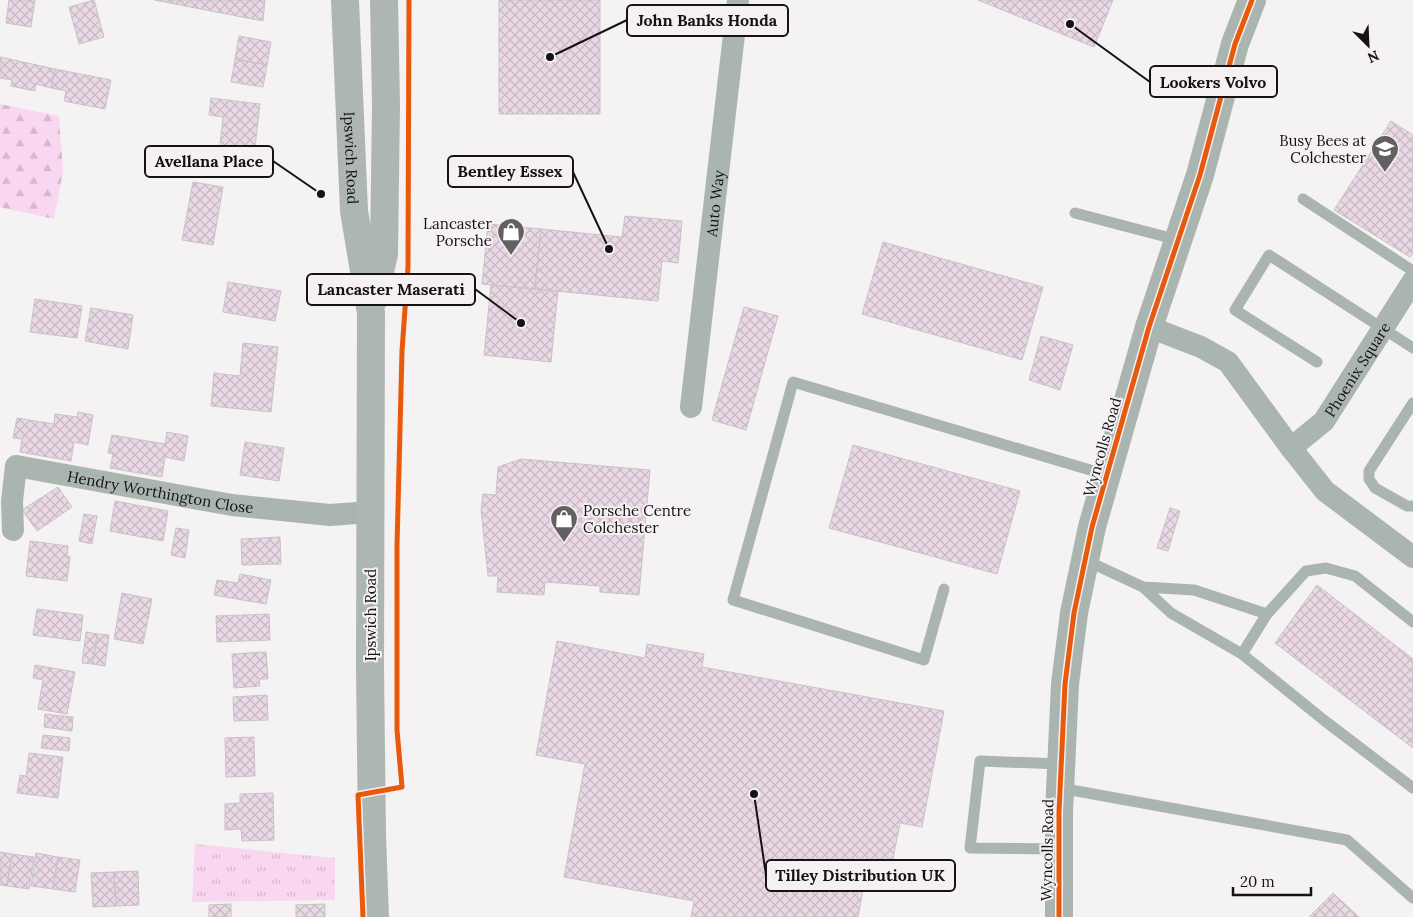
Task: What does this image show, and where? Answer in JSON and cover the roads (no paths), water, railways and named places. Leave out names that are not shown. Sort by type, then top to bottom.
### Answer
[{"type":"main road","name":"Ipswich Road","points":[[345,0],[354,211],[372,313],[370,512],[371,826],[375,917]]},
{"type":"main road","name":"Ipswich Road","points":[[372,313],[384,254],[386,105],[384,0]]},
{"type":"street","name":"Auto Way","points":[[691,407],[738,0]]},
{"type":"street","name":"Wyncolls Road","points":[[1059,917],[1059,849],[1065,684],[1074,613],[1092,527],[1149,327],[1200,175],[1234,44],[1252,0]]},
{"type":"street","name":"Phoenix Square","points":[[1291,448],[1324,420],[1413,281]]},
{"type":"street","points":[[1149,327],[1201,347],[1228,362],[1325,491],[1413,557]]},
{"type":"street","name":"Hendry Worthington Close","points":[[13,530],[12,501],[16,466],[232,505],[330,515],[370,512]]},
{"type":"lane","points":[[1303,199],[1413,270]]},
{"type":"lane","points":[[1075,214],[1178,240]]},
{"type":"lane","points":[[1317,362],[1235,310],[1269,255],[1413,348]]},
{"type":"lane","points":[[944,589],[924,660],[732,600],[793,382],[1107,475]]},
{"type":"lane","points":[[1413,403],[1369,471],[1369,479],[1375,488],[1407,506],[1413,506]]},
{"type":"lane","points":[[1086,560],[1143,587],[1171,613],[1242,654],[1325,721],[1413,788]]},
{"type":"lane","points":[[1242,654],[1267,614],[1306,571],[1326,568],[1355,576],[1413,622]]},
{"type":"lane","points":[[1143,587],[1194,590],[1267,614]]},
{"type":"lane","points":[[1059,849],[970,848],[980,760],[1061,776],[1347,840],[1413,898]]},
{"type":"place","name":"Lookers Volvo","points":[[1070,24]]},
{"type":"place","name":"John Banks Honda","points":[[550,57]]},
{"type":"place","name":"Busy Bees at Colchester","points":[[1385,173]]},
{"type":"place","name":"Avellana Place","points":[[321,194]]},
{"type":"place","name":"Bentley Essex","points":[[609,249]]},
{"type":"place","name":"Lancaster Porsche","points":[[511,256]]},
{"type":"place","name":"Lancaster Maserati","points":[[521,323]]},
{"type":"place","name":"Porsche Centre Colchester","points":[[564,543]]},
{"type":"place","name":"Tilley Distribution UK","points":[[754,794]]}]
